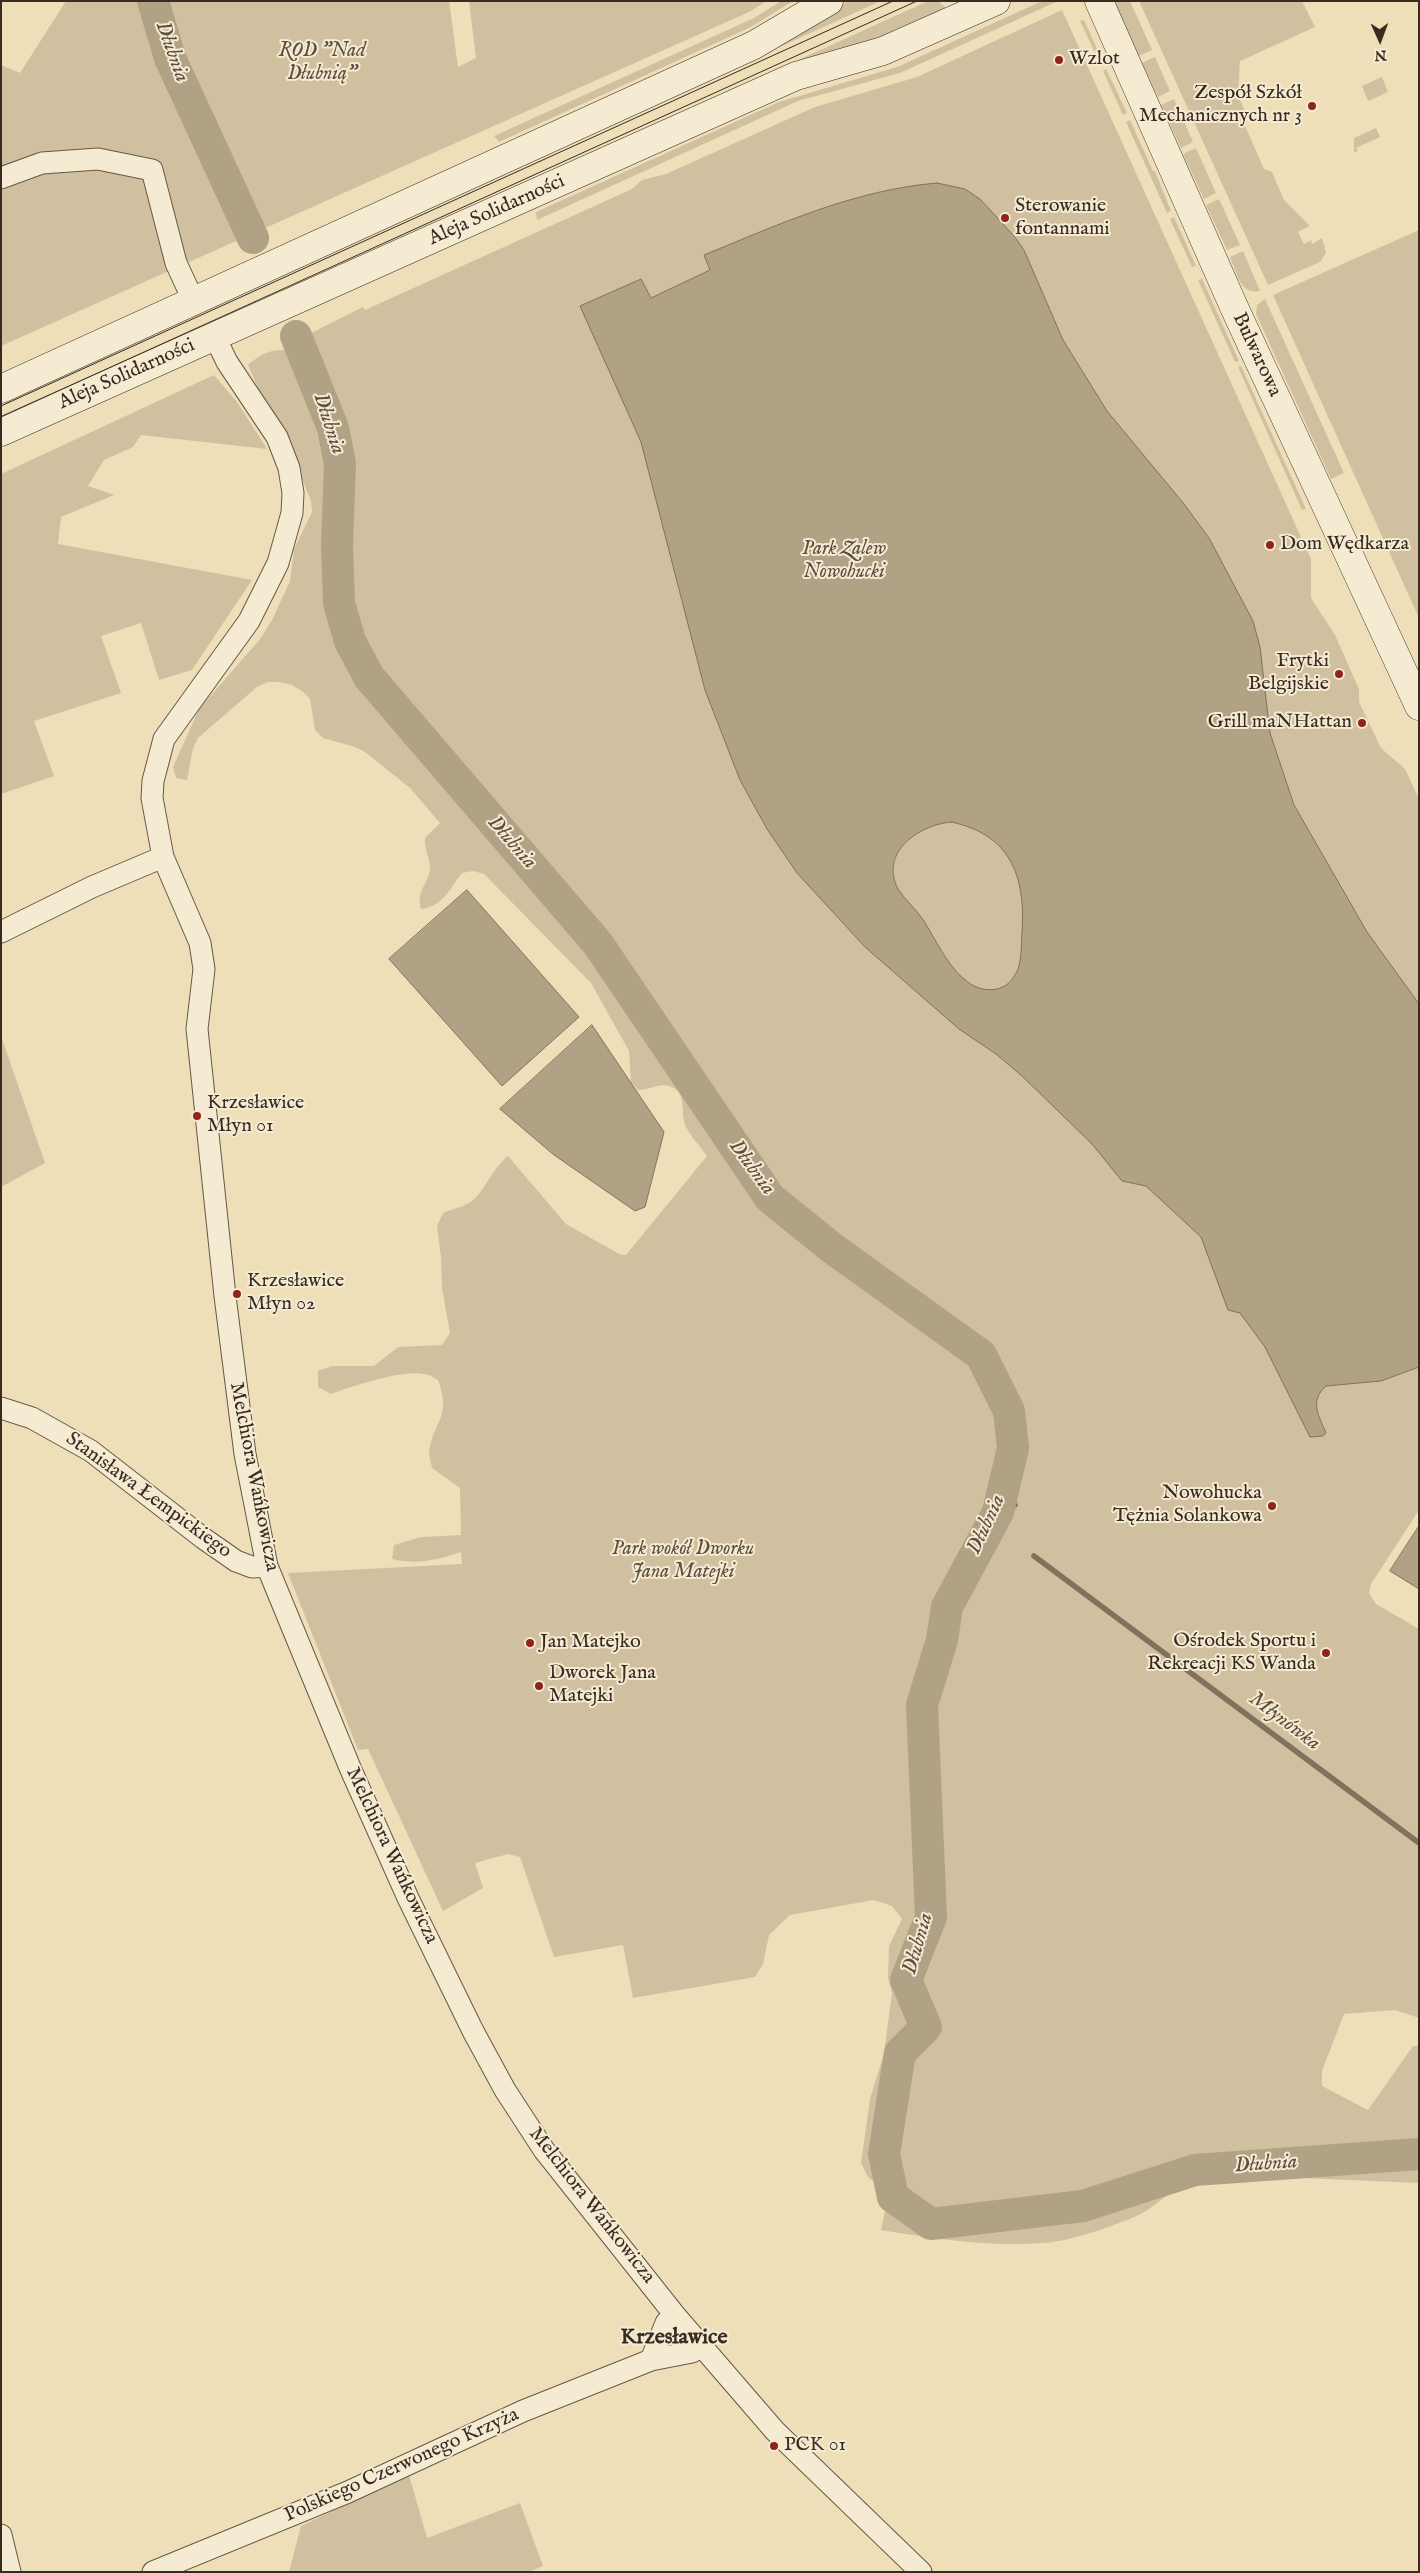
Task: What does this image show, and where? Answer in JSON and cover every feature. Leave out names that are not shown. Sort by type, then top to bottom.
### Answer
[{"type":"street","name":"Aleja Solidarności","points":[[1,390],[754,45],[830,1]]},
{"type":"street","name":"Bulwarowa","points":[[1099,1],[1238,316],[1419,706]]},
{"type":"street","name":"Aleja Solidarności","points":[[1,432],[796,76],[883,51],[981,3]]},
{"type":"street","points":[[1,178],[42,163],[98,159],[152,170],[176,263],[194,302]]},
{"type":"street","name":"Melchiora Wańkowicza","points":[[214,335],[227,362],[277,437],[289,468],[293,493],[292,512],[278,563],[250,621],[164,739],[152,781],[152,798],[164,857],[200,943],[204,970],[197,1029],[225,1296],[245,1454],[267,1566],[351,1770],[408,1898],[477,2038],[506,2090],[544,2150],[674,2314],[775,2432],[921,2572]]},
{"type":"street","points":[[1,932],[92,886],[164,857]]},
{"type":"street","name":"Stanisława Łempickiego","points":[[1,1408],[32,1418],[91,1451],[203,1538],[236,1561],[252,1567],[267,1566]]},
{"type":"street","points":[[650,2360],[666,2323],[674,2314]]},
{"type":"street","name":"Polskiego Czerwonego Krzyża","points":[[153,2572],[348,2492],[523,2411],[650,2360],[692,2352],[702,2346]]},
{"type":"street","points":[[1,2535],[10,2572]]},
{"type":"green space","name":"ROD \"Nad Dłubnią\"","points":[[66,1],[449,1],[458,67],[476,58],[469,1],[767,1],[749,12],[1,346],[1,65],[20,73]]},
{"type":"green space","points":[[781,1],[793,1],[751,27],[499,142],[494,136],[754,18]]},
{"type":"green space","points":[[848,1],[881,1],[300,264],[777,45]]},
{"type":"green space","points":[[928,1],[938,1],[946,8],[326,275]]},
{"type":"green space","points":[[1042,1],[1058,1],[900,73],[798,101],[537,220],[536,212],[779,102],[897,67]]},
{"type":"green space","points":[[1130,1],[1152,50],[1139,56],[1115,3]]},
{"type":"green space","points":[[1139,1],[1302,1],[1315,27],[1240,61],[1238,95],[1246,114],[1242,119],[1264,169],[1272,172],[1284,200],[1310,226],[1298,232],[1304,244],[1311,240],[1312,244],[1322,238],[1326,253],[1320,262],[1268,285]]},
{"type":"green space","points":[[1062,10],[1311,559],[1311,598],[1335,635],[1359,689],[1359,702],[1381,748],[1405,769],[1419,799],[1419,1510],[1371,1584],[1369,1593],[1376,1604],[1419,1629],[1419,2018],[1395,2010],[1344,2014],[1322,2071],[1322,2086],[1368,2110],[1413,2046],[1419,2046],[1419,2183],[1231,2175],[1208,2177],[1187,2183],[1140,2215],[1100,2230],[1055,2242],[1003,2244],[942,2239],[881,2230],[887,2201],[881,2187],[868,2177],[861,2163],[870,2099],[884,2053],[892,1993],[888,1978],[889,1946],[902,1919],[892,1906],[874,1900],[790,1915],[769,1935],[763,1964],[755,1977],[633,1998],[623,1945],[554,1957],[520,1857],[508,1854],[475,1863],[483,1888],[443,1911],[368,1749],[358,1750],[288,1573],[462,1564],[461,1552],[418,1562],[392,1559],[394,1545],[421,1537],[461,1535],[460,1488],[432,1468],[429,1456],[431,1442],[442,1411],[442,1393],[438,1380],[428,1375],[414,1373],[390,1376],[331,1394],[318,1387],[318,1371],[332,1366],[374,1366],[398,1347],[442,1345],[450,1333],[442,1288],[437,1226],[443,1213],[472,1201],[482,1190],[497,1167],[508,1156],[566,1224],[621,1255],[626,1255],[707,1156],[686,1127],[679,1093],[665,1085],[638,1090],[631,1082],[629,1051],[591,983],[484,874],[473,871],[462,873],[440,901],[428,908],[421,909],[421,893],[430,870],[425,838],[440,823],[410,788],[365,752],[355,747],[323,738],[315,730],[310,699],[302,691],[292,685],[279,682],[268,682],[257,687],[198,738],[193,748],[187,780],[176,778],[173,767],[199,709],[261,638],[272,620],[290,581],[294,549],[312,512],[311,501],[284,435],[270,415],[248,365],[266,353],[275,350],[286,350],[285,346],[363,307],[365,310],[632,189],[642,180],[666,174],[815,107],[917,77]]},
{"type":"green space","points":[[1084,20],[1103,62],[1100,63],[1080,21]]},
{"type":"green space","points":[[1155,57],[1170,91],[1158,97],[1142,63]]},
{"type":"green space","points":[[1106,69],[1127,113],[1123,115],[1103,71]]},
{"type":"green space","points":[[1382,77],[1388,92],[1368,101],[1362,86]]},
{"type":"green space","points":[[1174,99],[1193,142],[1181,148],[1161,105]]},
{"type":"green space","points":[[1130,120],[1153,171],[1155,171],[1171,211],[1167,213],[1126,122]]},
{"type":"green space","points":[[1376,128],[1380,137],[1356,148],[1358,151],[1354,153],[1354,138]]},
{"type":"green space","points":[[1196,148],[1216,193],[1204,199],[1183,154]]},
{"type":"green space","points":[[1219,199],[1240,245],[1227,250],[1206,205]]},
{"type":"green space","points":[[1174,217],[1196,266],[1192,267],[1170,219]]},
{"type":"green space","points":[[1419,230],[1419,618],[1273,295]]},
{"type":"green space","points":[[1243,251],[1260,291],[1248,290],[1237,276],[1230,257]]},
{"type":"green space","points":[[1202,279],[1239,361],[1235,362],[1198,280]]},
{"type":"green space","points":[[1265,299],[1344,473],[1331,479],[1256,314],[1257,305]]},
{"type":"green space","points":[[1241,366],[1306,509],[1302,510],[1238,367]]},
{"type":"green space","points":[[214,375],[237,402],[267,449],[141,435],[133,447],[104,460],[88,486],[114,495],[61,517],[58,544],[252,580],[192,670],[159,680],[141,623],[101,636],[121,693],[34,721],[54,776],[1,794],[1,474]]},
{"type":"green space","points":[[1,1036],[45,1163],[1,1187]]},
{"type":"green space","points":[[409,2475],[427,2538],[520,2503],[543,2566],[529,2572],[289,2572],[301,2526]]},
{"type":"shaded area","points":[[937,183],[965,189],[980,199],[1014,236],[1024,250],[1063,340],[1107,411],[1184,504],[1209,538],[1253,621],[1260,647],[1270,733],[1294,805],[1367,932],[1419,1004],[1419,1367],[1381,1381],[1326,1386],[1318,1397],[1317,1403],[1318,1415],[1326,1433],[1323,1436],[1310,1437],[1265,1347],[1240,1313],[1228,1310],[1201,1237],[1146,1186],[1122,1181],[1092,1144],[1022,1076],[996,1054],[959,1029],[865,947],[797,873],[767,829],[740,780],[705,690],[641,442],[580,306],[641,279],[651,298],[710,270],[704,255],[818,210],[876,193]],"holes":[[[951,822],[988,836],[1000,847],[1010,861],[1017,876],[1021,893],[1023,912],[1019,965],[1010,982],[997,989],[984,989],[973,985],[962,977],[944,955],[921,917],[898,889],[894,876],[894,863],[898,852],[915,835],[939,824]]]},
{"type":"shaded area","points":[[467,890],[579,1017],[502,1086],[389,959]]},
{"type":"shaded area","points":[[592,1025],[664,1132],[645,1207],[635,1211],[554,1155],[500,1109]]},
{"type":"shaded area","points":[[1419,1526],[1419,1589],[1390,1571]]},
{"type":"waterway","name":"Dłubnia","points":[[153,1],[170,58],[253,238]]},
{"type":"waterway","name":"Dłubnia","points":[[296,336],[333,428],[340,464],[337,546],[339,603],[350,641],[369,677],[598,944],[770,1198],[832,1248],[981,1355],[1009,1411],[1013,1448],[998,1512],[947,1607],[942,1640],[922,1705],[931,1917],[906,1980],[926,2027],[900,2053],[884,2154],[893,2197],[931,2224],[1083,2206],[1195,2170],[1419,2154]]},
{"type":"waterway","name":"Młynówka","points":[[1004,1493],[1015,1505]]},
{"type":"waterway","name":"Młynówka","points":[[1034,1556],[1419,1843]]},
{"type":"tram line","points":[[1,406],[893,1]]},
{"type":"tram line","points":[[1,417],[917,1]]},
{"type":"place","name":"Wzlot","points":[[1059,60]]},
{"type":"place","name":"Zespół Szkół Mechanicznych nr 3","points":[[1312,106]]},
{"type":"place","name":"Sterowanie fontannami","points":[[1005,218]]},
{"type":"place","name":"Dom Wędkarza","points":[[1270,545]]},
{"type":"place","name":"Frytki Belgijskie","points":[[1339,674]]},
{"type":"place","name":"Grill maNHattan","points":[[1362,723]]},
{"type":"place","name":"Krzesławice Młyn 01","points":[[197,1116]]},
{"type":"place","name":"Krzesławice Młyn 02","points":[[237,1294]]},
{"type":"place","name":"Nowohucka Tężnia Solankowa","points":[[1272,1506]]},
{"type":"place","name":"Jan Matejko","points":[[530,1643]]},
{"type":"place","name":"Ośrodek Sportu i Rekreacji KS Wanda","points":[[1326,1653]]},
{"type":"place","name":"Dworek Jana Matejki","points":[[539,1686]]},
{"type":"place","name":"PCK 01","points":[[774,2446]]},
{"type":"district","name":"Krzesławice","points":[[674,2338]]},
{"type":"park label","name":"Park Zalew Nowohucki","points":[[844,562]]},
{"type":"park label","name":"Park wokół Dworku Jana Matejki","points":[[683,1562]]}]
